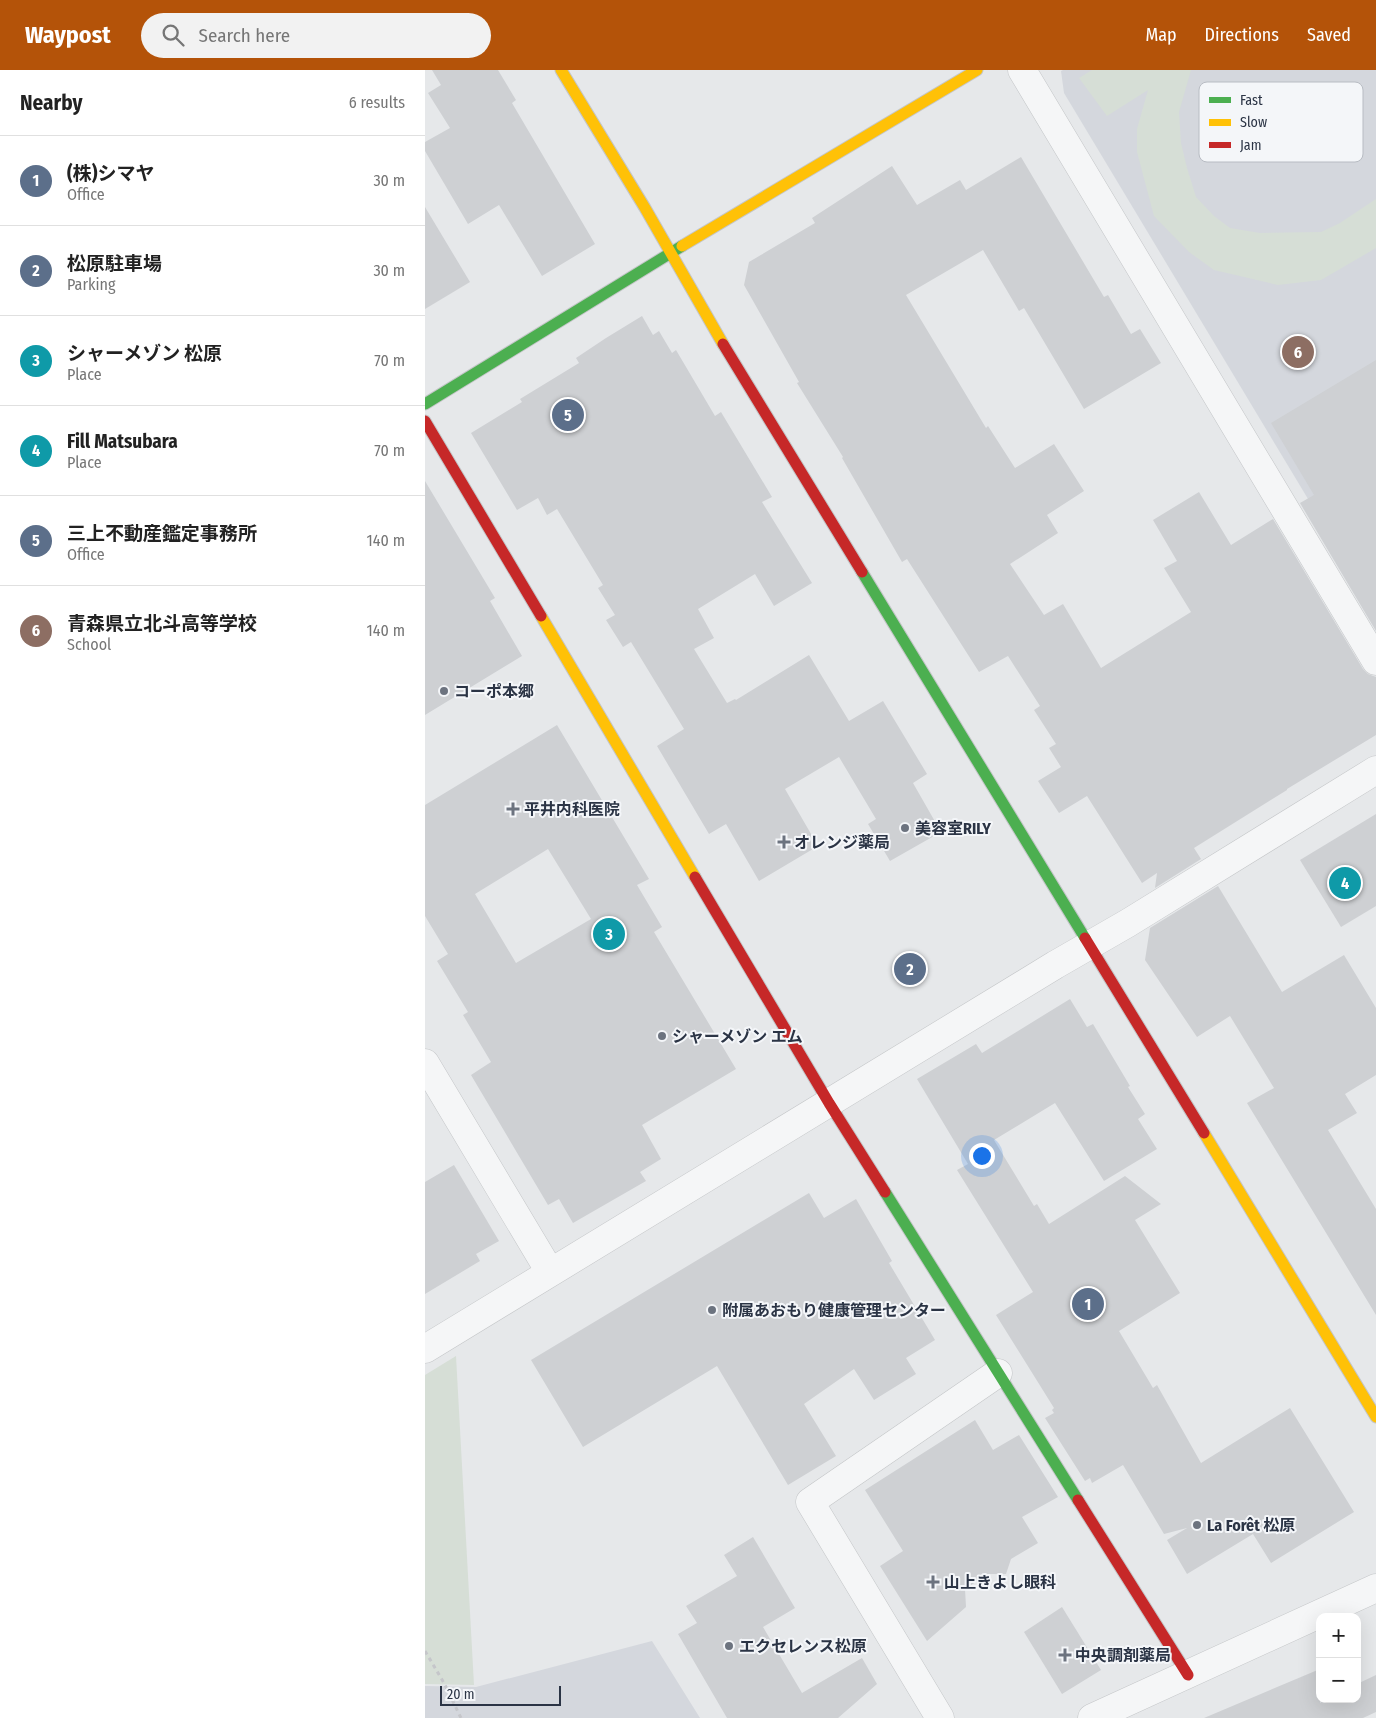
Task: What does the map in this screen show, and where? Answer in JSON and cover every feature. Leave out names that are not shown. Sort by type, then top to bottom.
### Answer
[{"type":"street","points":[[561,70],[705,313],[1376,1417]]},
{"type":"street","points":[[425,404],[622,282],[977,70]]},
{"type":"street","points":[[1022,70],[1376,661]]},
{"type":"street","points":[[425,421],[829,1103],[1188,1675]]},
{"type":"street","points":[[425,1348],[1055,964],[1128,923],[1376,770]]},
{"type":"street","points":[[425,1063],[550,1272]]},
{"type":"street","points":[[940,1718],[810,1502],[998,1373]]},
{"type":"street","points":[[1092,1718],[1376,1588]]},
{"type":"path","points":[[425,1650],[445,1683],[461,1718]]},
{"type":"shaded area","points":[[1092,70],[1191,70],[1179,112],[1181,143],[1187,168],[1196,197],[1214,216],[1230,228],[1260,233],[1321,232],[1340,223],[1376,199],[1376,248],[1321,280],[1278,285],[1214,270],[1189,252],[1154,216],[1137,152],[1137,129],[1148,90],[1107,116],[1079,78]]},
{"type":"shaded area","points":[[1376,70],[1376,612],[1064,93],[1061,71]]},
{"type":"shaded area","points":[[456,1356],[474,1685],[425,1684],[425,1375]]},
{"type":"shaded area","points":[[652,1641],[700,1718],[425,1718],[425,1686],[476,1687]]},
{"type":"building","points":[[432,70],[498,70],[516,100],[512,103],[595,244],[542,276],[499,205],[468,224],[425,151],[425,142],[450,128],[428,93],[441,85]]},
{"type":"building","points":[[1021,157],[1104,297],[1108,295],[1131,334],[1140,329],[1161,363],[1084,409],[1024,308],[1019,311],[983,250],[906,295],[986,428],[988,426],[1015,468],[1054,444],[1084,491],[1047,515],[1058,533],[1010,564],[1044,615],[1063,604],[1101,668],[1191,612],[1164,568],[1177,561],[1153,520],[1199,492],[1231,545],[1273,519],[1363,669],[1368,674],[1376,677],[1376,735],[1194,848],[1201,859],[1155,888],[1157,873],[1142,883],[1087,796],[1059,813],[1038,781],[1061,767],[1049,748],[1056,744],[1034,710],[1040,706],[1008,656],[979,672],[907,559],[902,562],[843,457],[797,383],[799,382],[744,285],[749,262],[815,223],[812,218],[892,166],[917,205],[960,180],[966,190]]},
{"type":"building","points":[[425,207],[470,282],[425,309]]},
{"type":"building","points":[[642,316],[653,335],[659,331],[672,353],[676,350],[715,416],[721,412],[772,497],[762,502],[812,583],[774,606],[755,574],[698,609],[714,638],[694,649],[727,703],[736,700],[809,655],[849,721],[883,701],[927,774],[913,783],[941,832],[890,861],[868,824],[876,819],[839,757],[785,789],[818,846],[759,881],[726,824],[709,834],[657,746],[684,729],[631,642],[623,647],[606,620],[615,615],[598,588],[603,585],[557,509],[547,515],[538,498],[517,510],[471,433],[522,402],[520,399],[579,363],[576,358]]},
{"type":"building","points":[[1376,360],[1376,631],[1300,503],[1314,495],[1271,423]]},
{"type":"building","points":[[425,481],[495,598],[490,601],[522,656],[425,715]]},
{"type":"building","points":[[557,725],[649,879],[637,885],[662,927],[654,932],[736,1069],[642,1125],[661,1159],[640,1172],[646,1181],[573,1223],[559,1199],[548,1205],[471,1075],[491,1062],[463,1015],[468,1012],[437,961],[448,954],[425,916],[425,805]],"holes":[[[548,849],[591,919],[516,963],[475,894]]]},
{"type":"building","points":[[1376,814],[1376,906],[1341,927],[1300,860]]},
{"type":"building","points":[[1218,886],[1282,992],[1344,955],[1376,1008],[1376,1075],[1345,1094],[1357,1113],[1328,1130],[1376,1209],[1376,1315],[1247,1103],[1274,1088],[1230,1016],[1197,1037],[1145,960],[1150,928]]},
{"type":"building","points":[[1070,999],[1087,1027],[1093,1024],[1130,1086],[1128,1087],[1145,1114],[1138,1119],[1157,1149],[1104,1181],[1055,1103],[994,1140],[1034,1206],[1037,1204],[1049,1224],[1125,1176],[1161,1204],[1135,1220],[1180,1293],[1119,1331],[1153,1388],[1157,1385],[1201,1463],[1290,1408],[1354,1512],[1271,1563],[1253,1534],[1187,1574],[1167,1540],[1187,1528],[1164,1534],[1123,1465],[1092,1483],[1090,1478],[1085,1481],[1045,1418],[1054,1413],[1052,1410],[1054,1408],[996,1315],[1033,1292],[957,1170],[968,1164],[917,1079],[976,1044],[982,1053]]},
{"type":"building","points":[[454,1165],[499,1241],[476,1254],[480,1261],[425,1294],[425,1182]]},
{"type":"building","name":"附属あおもり健康管理センター","points":[[809,1193],[824,1218],[856,1199],[892,1261],[889,1263],[935,1340],[906,1358],[916,1374],[874,1400],[854,1369],[804,1404],[836,1456],[788,1485],[717,1366],[583,1447],[531,1360]]},
{"type":"building","points":[[975,1420],[993,1450],[1019,1435],[1058,1497],[1022,1517],[1038,1543],[1011,1559],[1006,1574],[988,1574],[965,1589],[966,1607],[927,1641],[880,1566],[903,1551],[865,1490]]},
{"type":"building","name":"エクセレンス松原","points":[[753,1537],[795,1608],[763,1627],[802,1693],[862,1658],[877,1684],[838,1718],[727,1718],[678,1634],[697,1623],[686,1606],[737,1576],[724,1555]]},
{"type":"building","name":"中央調剤薬局","points":[[1062,1607],[1101,1670],[1062,1694],[1024,1632]]},
{"type":"building","points":[[1316,1671],[1316,1703],[1361,1703],[1361,1682],[1376,1675],[1376,1712],[1363,1718],[1204,1718]]},
{"type":"traffic: fast","points":[[425,404],[682,246]]},
{"type":"traffic: fast","points":[[862,572],[1085,938]]},
{"type":"traffic: fast","points":[[885,1192],[1078,1500]]},
{"type":"traffic: slow","points":[[561,70],[645,208],[723,344]]},
{"type":"traffic: slow","points":[[682,246],[977,70]]},
{"type":"traffic: slow","points":[[541,616],[695,877]]},
{"type":"traffic: slow","points":[[1204,1133],[1376,1417]]},
{"type":"traffic: jam","points":[[723,344],[862,572]]},
{"type":"traffic: jam","points":[[425,421],[541,616]]},
{"type":"traffic: jam","points":[[695,877],[829,1103],[885,1192]]},
{"type":"traffic: jam","points":[[1085,938],[1204,1133]]},
{"type":"traffic: jam","points":[[1078,1500],[1188,1675]]},
{"type":"place","name":"青森県立北斗高等学校","points":[[1298,352]]},
{"type":"place","name":"三上不動産鑑定事務所","points":[[568,415]]},
{"type":"place","name":"コーポ本郷","points":[[444,691]]},
{"type":"place","name":"平井内科医院","points":[[513,809]]},
{"type":"place","name":"美容室RILY","points":[[905,828]]},
{"type":"place","name":"オレンジ薬局","points":[[784,842]]},
{"type":"place","name":"Fill Matsubara","points":[[1345,883]]},
{"type":"place","name":"シャーメゾン 松原","points":[[609,934]]},
{"type":"place","name":"松原駐車場","points":[[910,969]]},
{"type":"place","name":"シャーメゾン エム","points":[[662,1036]]},
{"type":"place","name":"(株)シマヤ","points":[[1088,1304]]},
{"type":"place","name":"附属あおもり健康管理センター","points":[[712,1310]]},
{"type":"place","name":"La Forêt 松原","points":[[1197,1525]]},
{"type":"place","name":"山上きよし眼科","points":[[933,1582]]},
{"type":"place","name":"エクセレンス松原","points":[[729,1646]]},
{"type":"place","name":"中央調剤薬局","points":[[1065,1655]]}]
